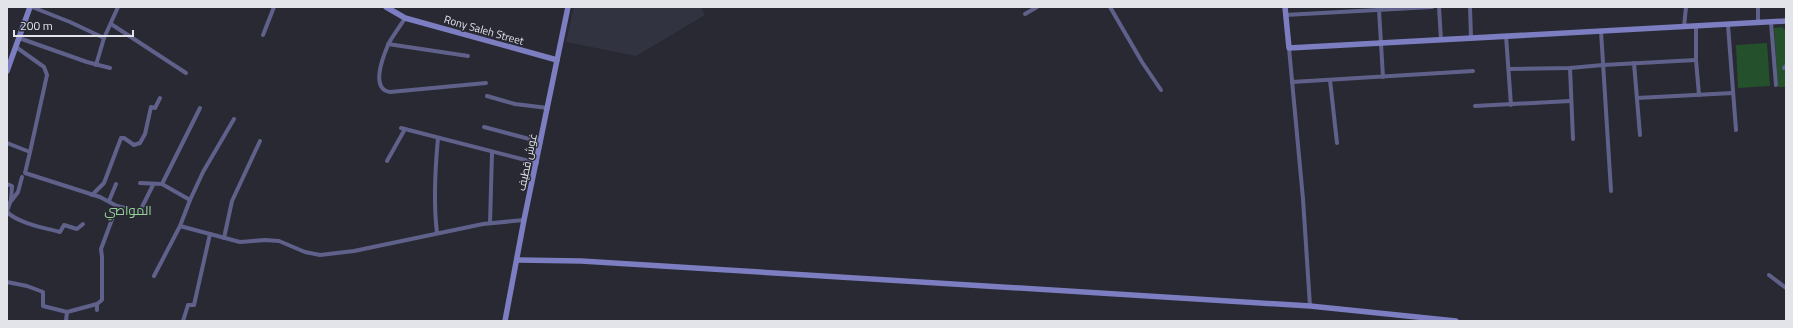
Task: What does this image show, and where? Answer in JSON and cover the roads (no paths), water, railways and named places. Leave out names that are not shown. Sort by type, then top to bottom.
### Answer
[{"type":"street","points":[[7,71],[31,7],[70,22],[104,38]]},
{"type":"street","points":[[96,64],[104,38],[118,7]]},
{"type":"street","points":[[264,35],[274,7]]},
{"type":"street","name":"Rony Saleh Street","points":[[387,7],[405,18],[557,60]]},
{"type":"street","name":"غوش قطيف","points":[[505,321],[518,260],[524,220],[537,163],[568,7]]},
{"type":"street","points":[[1025,14],[1037,7]]},
{"type":"street","points":[[1110,7],[1160,90]]},
{"type":"street","points":[[1285,7],[1310,306]]},
{"type":"street","points":[[1321,7],[1321,13]]},
{"type":"street","points":[[1285,15],[1321,13],[1350,9],[1379,10],[1432,7]]},
{"type":"street","points":[[1439,7],[1441,40]]},
{"type":"street","points":[[1470,7],[1471,38]]},
{"type":"street","points":[[1684,27],[1686,7]]},
{"type":"street","points":[[1758,7],[1758,23]]},
{"type":"street","points":[[1379,10],[1384,77]]},
{"type":"street","points":[[405,18],[388,44],[379,78],[380,87],[386,92],[486,83]]},
{"type":"street","points":[[1289,48],[1786,21]]},
{"type":"street","points":[[1772,22],[1776,85]]},
{"type":"street","points":[[111,24],[186,73]]},
{"type":"street","points":[[1728,25],[1736,130]]},
{"type":"street","points":[[1696,26],[1698,95]]},
{"type":"street","points":[[1601,31],[1611,191]]},
{"type":"street","points":[[1506,36],[1511,104]]},
{"type":"street","points":[[19,38],[110,68]]},
{"type":"street","points":[[388,44],[468,56]]},
{"type":"street","points":[[16,47],[44,67],[46,75],[25,173],[12,186],[11,200],[7,212],[30,223],[60,232],[64,225],[77,229],[82,224]]},
{"type":"street","points":[[1508,69],[1570,68],[1696,60]]},
{"type":"street","points":[[1634,63],[1640,135]]},
{"type":"street","points":[[1570,68],[1570,101],[1573,139]]},
{"type":"street","points":[[1292,82],[1473,72]]},
{"type":"street","points":[[1330,80],[1337,143]]},
{"type":"street","points":[[1637,98],[1733,93]]},
{"type":"street","points":[[487,96],[514,104],[548,108]]},
{"type":"street","points":[[92,195],[104,182],[121,138],[124,138],[137,146],[140,143],[145,134],[151,107],[155,108],[160,98]]},
{"type":"street","points":[[1475,106],[1570,101]]},
{"type":"street","points":[[162,184],[200,108]]},
{"type":"street","points":[[154,276],[180,226],[203,172],[234,118]]},
{"type":"street","points":[[484,127],[541,142]]},
{"type":"street","points":[[387,161],[403,129],[492,153],[537,163]]},
{"type":"street","points":[[437,234],[434,211],[434,174],[438,138]]},
{"type":"street","points":[[224,238],[232,201],[260,141]]},
{"type":"street","points":[[7,143],[30,152]]},
{"type":"street","points":[[490,223],[492,153]]},
{"type":"street","points":[[25,173],[109,201],[117,206],[138,211],[141,209],[154,184]]},
{"type":"street","points":[[11,200],[18,192],[22,177]]},
{"type":"street","points":[[140,183],[162,184],[190,200]]},
{"type":"street","points":[[7,184],[12,186]]},
{"type":"street","points":[[109,201],[116,184]]},
{"type":"street","points":[[7,282],[26,286],[43,292],[43,306],[67,312],[97,304],[102,300],[101,249],[117,206]]},
{"type":"street","points":[[180,226],[240,242],[265,240],[279,241],[305,252],[320,255],[354,251],[490,223],[524,220]]},
{"type":"street","points":[[183,321],[188,305],[194,305],[210,234]]},
{"type":"street","points":[[518,260],[581,261],[1310,306],[1456,321]]},
{"type":"street","points":[[1769,275],[1786,288]]},
{"type":"street","points":[[97,304],[98,310]]},
{"type":"street","points":[[66,321],[67,312]]},
{"type":"district","name":"المواصي","points":[[128,210]]}]
